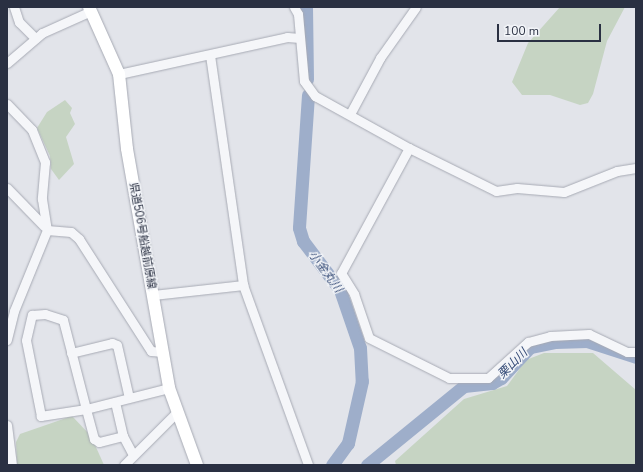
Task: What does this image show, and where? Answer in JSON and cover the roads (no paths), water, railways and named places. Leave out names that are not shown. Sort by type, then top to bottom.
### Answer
[{"type":"main road","name":"県道506号船越前原線","points":[[90,9],[119,74],[127,143],[169,388],[197,465]]},
{"type":"street","points":[[14,7],[19,22],[35,38]]},
{"type":"street","points":[[350,114],[380,58],[416,7]]},
{"type":"street","points":[[7,63],[26,50],[35,38],[90,9]]},
{"type":"street","points":[[297,9],[304,81],[315,96],[409,148],[496,191],[517,188],[564,192],[617,171],[636,168]]},
{"type":"street","points":[[119,74],[287,38],[300,38]]},
{"type":"street","points":[[210,55],[243,285],[308,465]]},
{"type":"street","points":[[7,104],[32,130],[45,162],[42,199],[47,230],[14,311],[7,340]]},
{"type":"street","points":[[409,148],[341,273],[354,294],[369,338],[449,378],[488,378],[528,342],[550,336],[589,334],[627,352],[636,352]]},
{"type":"street","points":[[7,188],[41,219],[47,230]]},
{"type":"street","points":[[47,230],[71,232],[79,239],[151,351],[164,352]]},
{"type":"street","points":[[153,296],[243,285]]},
{"type":"street","points":[[123,436],[99,442],[94,439],[86,409],[71,353],[63,320],[45,314],[32,315],[26,340],[41,416],[86,409],[169,388]]},
{"type":"street","points":[[71,353],[112,343],[117,345],[129,398]]},
{"type":"street","points":[[115,402],[123,436],[133,455]]},
{"type":"street","points":[[124,465],[177,412]]},
{"type":"street","points":[[7,426],[12,465]]},
{"type":"waterway","name":"小金丸川","points":[[306,7],[307,79]]},
{"type":"waterway","name":"小金丸川","points":[[308,95],[299,228],[303,241],[340,290],[360,348],[362,381],[348,443],[332,465]]},
{"type":"waterway","name":"栗山川","points":[[367,465],[464,386],[492,383],[501,378],[530,347],[555,342],[587,341],[636,357]]}]
